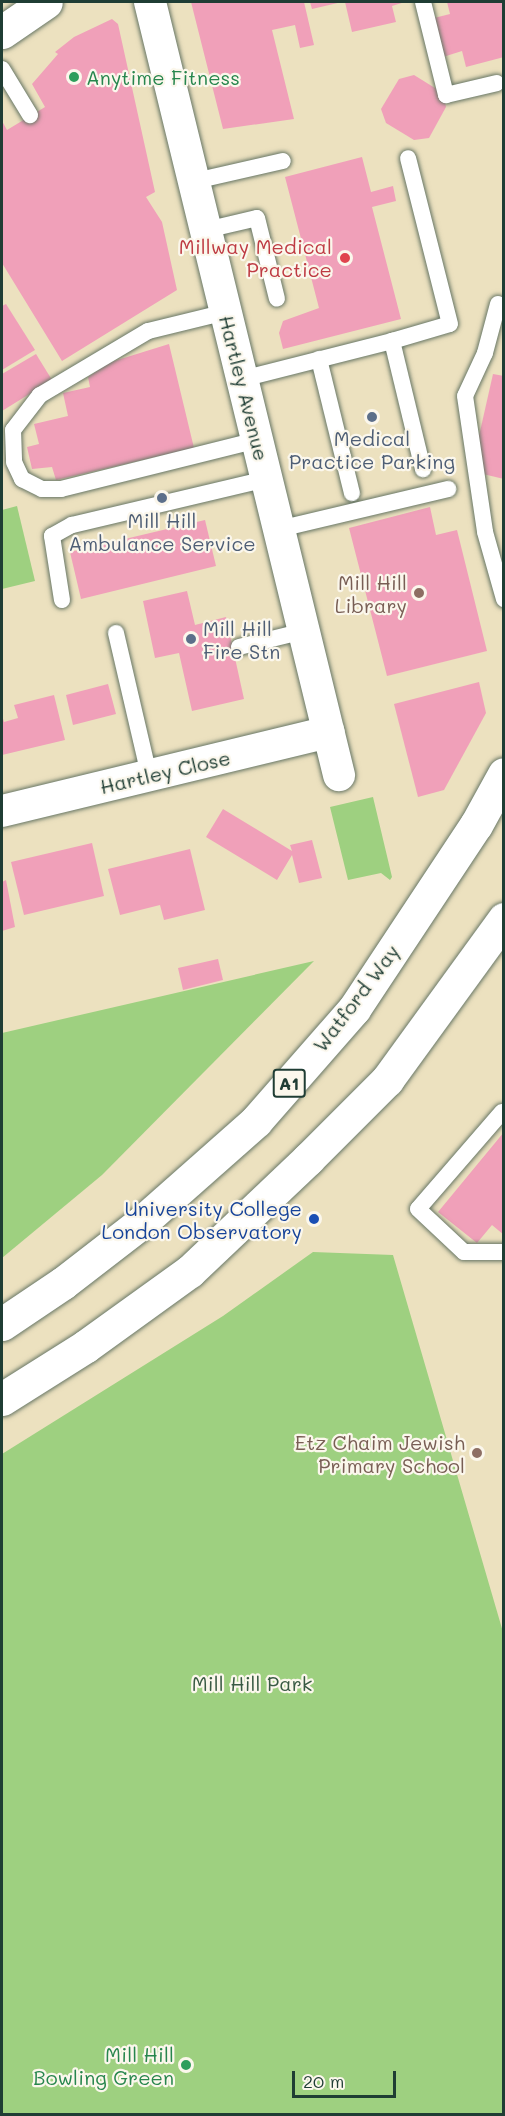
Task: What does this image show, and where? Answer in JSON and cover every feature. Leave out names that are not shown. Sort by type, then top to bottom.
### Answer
[{"type":"main road","points":[[2,32],[46,2]]},
{"type":"main road","name":"Watford Way","points":[[2,1324],[63,1283],[142,1222],[256,1121],[354,1009],[451,864],[504,774]]},
{"type":"main road","points":[[2,1399],[86,1346],[190,1271],[300,1167],[387,1080],[504,919]]},
{"type":"street","name":"Hartley Avenue","points":[[150,2],[339,775]]},
{"type":"street","name":"Hartley Close","points":[[2,811],[329,732]]},
{"type":"lane","points":[[423,2],[446,95],[497,83]]},
{"type":"lane","points":[[2,69],[30,115]]},
{"type":"lane","points":[[242,379],[450,324],[408,158]]},
{"type":"lane","points":[[195,181],[282,161]]},
{"type":"lane","points":[[206,230],[257,218],[277,299]]},
{"type":"lane","points":[[498,304],[485,353],[465,396],[485,532],[504,599]]},
{"type":"lane","points":[[226,312],[148,331],[40,395],[13,430],[8,464],[22,480],[42,489],[61,489],[257,440]]},
{"type":"lane","points":[[392,341],[423,469]]},
{"type":"lane","points":[[320,359],[352,494]]},
{"type":"lane","points":[[62,600],[52,536],[72,525],[266,478]]},
{"type":"lane","points":[[279,529],[448,489]]},
{"type":"lane","points":[[239,647],[303,631]]},
{"type":"lane","points":[[116,633],[149,775]]},
{"type":"lane","points":[[502,1112],[418,1209],[464,1252],[504,1252]]},
{"type":"green space","points":[[17,506],[35,581],[2,589],[2,510]]},
{"type":"green space","points":[[373,797],[392,877],[390,880],[381,873],[348,880],[330,807]]},
{"type":"green space","points":[[314,961],[102,1175],[2,1258],[2,1033]]},
{"type":"green space","name":"Mill Hill Park","points":[[313,1252],[393,1255],[503,1632],[503,2114],[2,2114],[2,1454],[223,1316]]},
{"type":"building","points":[[191,2],[304,2],[314,45],[300,48],[295,25],[272,30],[294,119],[223,129]]},
{"type":"building","points":[[310,2],[342,2],[312,9]]},
{"type":"building","points":[[345,2],[405,2],[392,6],[396,22],[352,32]]},
{"type":"building","points":[[447,2],[504,2],[504,57],[466,67],[462,51],[443,57],[434,18],[450,14]]},
{"type":"building","points":[[112,19],[118,24],[155,192],[146,197],[162,222],[177,290],[62,361],[2,263],[2,121],[7,130],[45,107],[32,84],[58,54],[55,52],[74,37]]},
{"type":"building","points":[[414,75],[443,93],[446,107],[429,138],[414,140],[386,123],[381,109],[399,79]]},
{"type":"building","name":"Millway Medical Practice","points":[[362,157],[371,192],[393,186],[396,201],[372,207],[401,319],[283,349],[279,333],[283,321],[319,308],[285,177]]},
{"type":"building","points":[[6,304],[35,350],[2,370],[2,306]]},
{"type":"building","points":[[169,344],[194,448],[56,480],[52,467],[32,469],[27,447],[39,444],[34,424],[68,416],[63,393],[90,387],[88,377],[111,362]]},
{"type":"building","points":[[36,354],[52,380],[2,411],[2,374]]},
{"type":"building","points":[[493,374],[504,376],[504,479],[483,474],[479,436]]},
{"type":"building","name":"Mill Hill Library","points":[[430,507],[436,535],[457,530],[487,651],[387,676],[349,528]]},
{"type":"building","points":[[205,520],[216,566],[81,599],[70,552]]},
{"type":"building","name":"Mill Hill Fire Stn","points":[[187,591],[195,625],[226,617],[244,699],[192,711],[179,653],[155,658],[143,601]]},
{"type":"building","points":[[479,682],[486,713],[444,790],[418,797],[394,704]]},
{"type":"building","points":[[108,684],[116,714],[73,725],[66,695]]},
{"type":"building","points":[[54,695],[65,740],[2,755],[2,715],[4,722],[18,718],[14,705]]},
{"type":"building","points":[[223,809],[292,851],[290,845],[312,840],[322,878],[299,883],[292,855],[277,880],[206,837]]},
{"type":"building","points":[[92,843],[104,896],[24,915],[11,862]]},
{"type":"building","points":[[190,849],[205,910],[164,920],[160,905],[120,915],[108,869]]},
{"type":"building","points":[[6,880],[15,927],[2,931],[2,882]]},
{"type":"building","points":[[218,959],[223,980],[183,990],[178,968]]},
{"type":"building","points":[[504,1132],[504,1235],[492,1225],[477,1243],[438,1212]]},
{"type":"place","name":"Anytime Fitness","points":[[74,77]]},
{"type":"place","name":"Millway Medical Practice","points":[[345,258]]},
{"type":"place","name":"Medical Practice Parking","points":[[372,417]]},
{"type":"place","name":"Mill Hill Ambulance Service","points":[[162,498]]},
{"type":"place","name":"Mill Hill Library","points":[[419,593]]},
{"type":"place","name":"Mill Hill Fire Stn","points":[[191,639]]},
{"type":"place","name":"University College London Observatory","points":[[314,1219]]},
{"type":"place","name":"Etz Chaim Jewish Primary School","points":[[477,1453]]},
{"type":"place","name":"Mill Hill Bowling Green","points":[[186,2065]]}]
